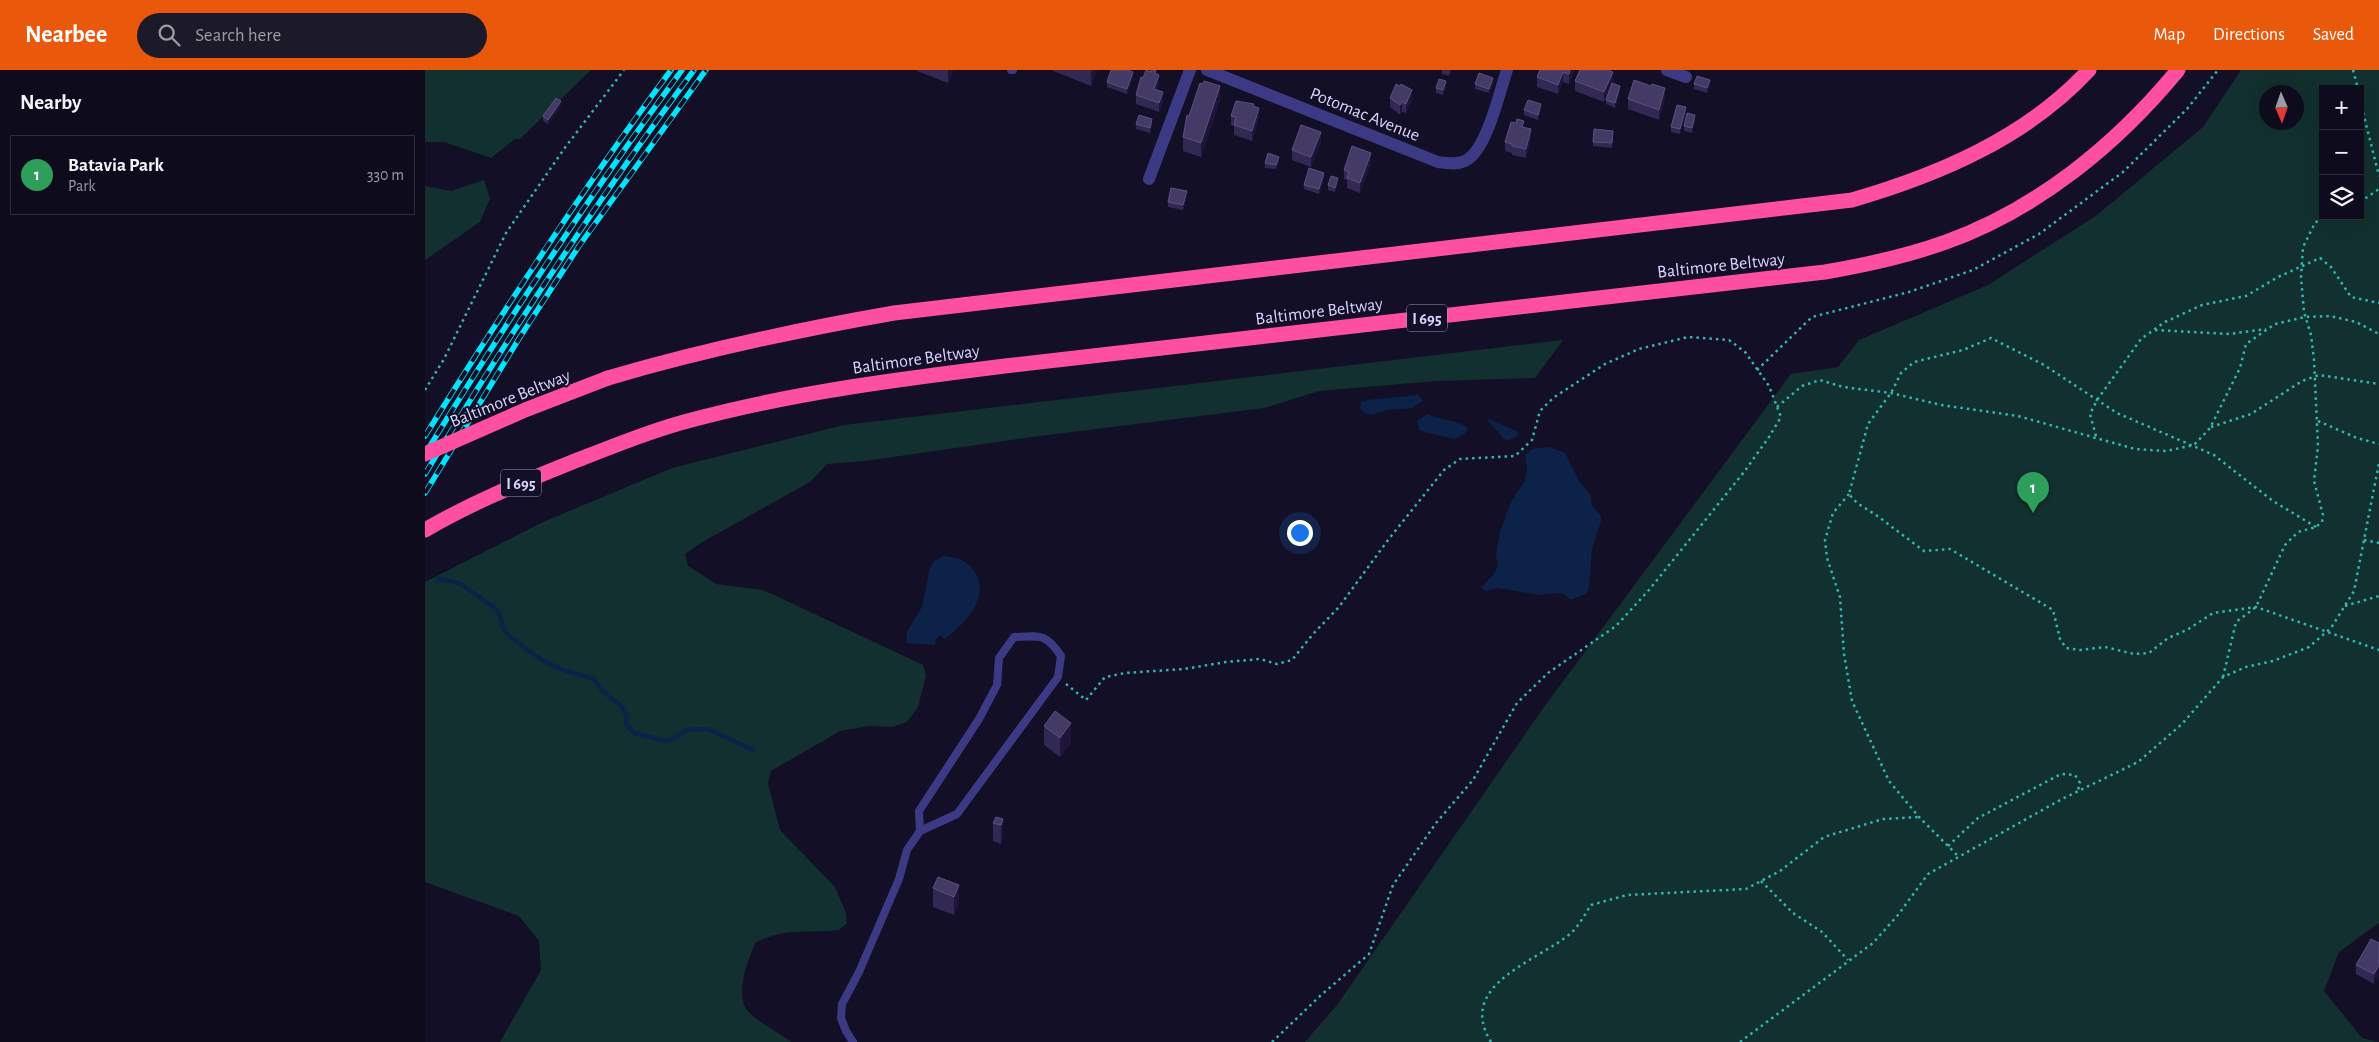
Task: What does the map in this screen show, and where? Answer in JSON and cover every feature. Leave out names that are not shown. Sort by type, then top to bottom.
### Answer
[{"type":"highway","name":"Baltimore Beltway","points":[[425,454],[525,410],[608,378],[682,356],[778,334],[894,313],[1852,200],[1923,177],[1987,147],[2027,122],[2089,70]]},
{"type":"highway","name":"Baltimore Beltway","points":[[425,530],[471,505],[620,443],[694,419],[789,398],[904,378],[1825,272],[1874,263],[1947,242],[1983,226],[2053,186],[2091,158],[2123,130],[2179,70]]},
{"type":"street","points":[[1149,179],[1190,70]]},
{"type":"street","name":"Potomac Avenue","points":[[1207,70],[1437,162],[1456,163],[1465,161],[1472,156],[1483,141],[1507,70]]},
{"type":"street","points":[[1667,70],[1686,77]]},
{"type":"lane","points":[[853,1042],[841,1018],[842,1004],[899,879],[907,850],[920,831],[957,814],[1057,677],[1061,656],[1051,642],[1039,636],[1014,637],[999,658],[997,685],[979,719],[919,811],[920,831]]},
{"type":"path","points":[[425,390],[444,359],[506,233],[564,149],[624,70]]},
{"type":"path","points":[[2353,70],[2356,85]]},
{"type":"path","points":[[2364,116],[2379,176]]},
{"type":"path","points":[[2364,199],[2379,189]]},
{"type":"path","points":[[2223,677],[2236,622],[2256,607],[2285,545],[2298,532],[2316,527],[2322,522],[2323,514],[2314,482],[2318,446],[2318,421],[2311,335],[2305,318],[2302,266],[2303,247],[2315,223],[2319,220]]},
{"type":"path","points":[[2096,436],[2091,414],[2097,400],[2141,339],[2165,322],[2202,305],[2246,296],[2320,258],[2331,267],[2351,297],[2379,303]]},
{"type":"path","points":[[1777,407],[1802,386],[1820,380],[1843,387],[1891,393],[1941,405],[2018,416],[2053,427],[2096,436],[2135,449],[2166,451],[2194,445],[2210,428],[2241,368],[2246,344],[2275,324],[2305,318],[2330,316],[2356,322],[2379,334]]},
{"type":"path","points":[[2153,330],[2229,334],[2267,329]]},
{"type":"path","points":[[1057,677],[1086,700],[1105,677],[1119,674],[1184,669],[1234,661],[1260,659],[1277,664],[1292,660],[1313,634],[1339,607],[1388,540],[1444,470],[1460,459],[1515,456],[1532,440],[1540,411],[1553,398],[1605,364],[1639,349],[1688,337],[1729,340],[1745,352],[1769,386],[1781,417],[1769,437],[1649,590],[1616,626],[1548,674],[1517,703],[1473,780],[1436,823],[1393,885],[1369,954],[1320,996],[1272,1042]]},
{"type":"path","points":[[1959,857],[1919,817],[1889,781],[1852,701],[1844,654],[1840,597],[1827,558],[1825,540],[1833,513],[1849,494],[1868,424],[1891,393],[1901,373],[1914,362],[1963,350],[1991,338],[2044,366],[2117,413],[2214,455],[2290,514],[2316,527]]},
{"type":"path","points":[[2210,428],[2251,414],[2303,381],[2315,376],[2379,384]]},
{"type":"path","points":[[2318,421],[2357,438],[2379,444]]},
{"type":"path","points":[[1739,1042],[1848,961],[1861,954],[1898,915],[1928,874],[2077,792],[2138,762],[2182,724],[2223,677],[2246,667],[2309,647],[2326,633],[2354,591],[2379,463]]},
{"type":"path","points":[[1849,494],[1857,503],[1877,514],[1924,551],[1949,549],[2053,610],[2060,639],[2066,648],[2080,650],[2105,647],[2134,654],[2149,654],[2168,638],[2187,630],[2213,613],[2256,607],[2326,633],[2363,642],[2379,650]]},
{"type":"path","points":[[2364,540],[2379,543]]},
{"type":"path","points":[[2345,606],[2379,596]]},
{"type":"path","points":[[1948,846],[1978,818],[2061,774],[2075,774],[2081,783],[2077,792]]},
{"type":"path","points":[[1491,1042],[1483,1017],[1486,999],[1505,974],[1572,933],[1591,905],[1627,895],[1746,889],[1779,871],[1824,837],[1883,819],[1919,817]]},
{"type":"path","points":[[1761,881],[1793,913],[1822,932],[1848,961]]},
{"type":"green space","points":[[425,70],[591,70],[520,139],[515,139],[491,158],[444,142],[425,142]]},
{"type":"green space","points":[[2241,70],[2379,70],[2379,923],[2339,952],[2324,991],[2362,1038],[2379,1042],[1305,1042],[1337,1005],[1544,707],[1791,374],[1838,367],[1859,340],[1988,285],[2097,215],[2203,127]]},
{"type":"green space","points":[[484,180],[490,199],[480,222],[425,260],[425,186],[451,191]]},
{"type":"green space","points":[[1563,340],[1535,378],[1436,381],[1319,391],[1264,408],[1032,437],[865,461],[827,464],[810,482],[699,544],[685,554],[688,566],[716,584],[762,590],[923,665],[926,675],[918,707],[907,722],[892,727],[869,726],[840,731],[771,771],[768,784],[780,830],[835,887],[846,913],[847,923],[839,930],[778,934],[756,942],[746,966],[742,986],[744,1003],[750,1014],[792,1042],[500,1042],[541,970],[539,941],[519,916],[425,882],[425,582],[543,522],[672,468],[844,425]]},
{"type":"water","points":[[1418,395],[1423,401],[1412,408],[1388,410],[1371,415],[1365,413],[1360,408],[1361,402],[1367,400]]},
{"type":"water","points":[[1427,414],[1460,424],[1468,429],[1465,434],[1455,439],[1420,431],[1417,421]]},
{"type":"water","points":[[1486,418],[1519,432],[1516,437],[1506,441]]},
{"type":"water","points":[[1549,447],[1565,453],[1579,481],[1591,495],[1592,506],[1601,516],[1592,549],[1589,588],[1586,594],[1570,600],[1562,593],[1540,595],[1498,588],[1486,591],[1481,588],[1493,575],[1498,566],[1496,555],[1500,531],[1511,502],[1524,482],[1527,471],[1525,455],[1532,449]]},
{"type":"water","points":[[944,556],[962,560],[974,571],[979,581],[978,600],[960,626],[945,639],[940,635],[936,639],[935,645],[906,643],[907,632],[922,607],[929,572],[934,561]]},
{"type":"building","points":[[1111,70],[1133,72],[1127,89],[1107,82]]},
{"type":"building","points":[[1146,70],[1151,72],[1151,70],[1156,70],[1155,73],[1159,75],[1154,89],[1163,92],[1159,103],[1136,95],[1141,77],[1143,78]]},
{"type":"building","points":[[1540,70],[1570,70],[1569,74],[1563,72],[1558,85],[1537,77]]},
{"type":"building","points":[[1580,70],[1608,70],[1613,72],[1604,92],[1575,81]]},
{"type":"building","points":[[1479,73],[1493,78],[1489,89],[1475,84]]},
{"type":"building","points":[[1697,76],[1710,80],[1707,88],[1694,84]]},
{"type":"building","points":[[1439,79],[1446,81],[1443,90],[1436,88]]},
{"type":"building","points":[[1634,80],[1651,86],[1652,84],[1665,88],[1659,110],[1628,99]]},
{"type":"building","points":[[1204,81],[1220,86],[1201,143],[1183,137],[1187,115],[1189,116],[1200,83],[1203,84]]},
{"type":"building","points":[[1612,83],[1620,86],[1615,103],[1606,100]]},
{"type":"building","points":[[1396,84],[1400,86],[1401,84],[1412,90],[1406,104],[1402,102],[1400,105],[1390,98]]},
{"type":"building","points":[[556,98],[561,101],[548,120],[543,116]]},
{"type":"building","points":[[1528,100],[1541,104],[1538,115],[1524,110]]},
{"type":"building","points":[[1236,101],[1254,104],[1253,106],[1259,108],[1252,131],[1234,125],[1236,117],[1231,116]]},
{"type":"building","points":[[1677,105],[1686,107],[1680,129],[1671,127]]},
{"type":"building","points":[[1687,113],[1695,115],[1692,128],[1684,126]]},
{"type":"building","points":[[1139,115],[1152,119],[1150,128],[1136,124]]},
{"type":"building","points":[[1517,119],[1524,121],[1522,127],[1531,129],[1526,149],[1512,146],[1512,144],[1505,142],[1511,122],[1516,123]]},
{"type":"building","points":[[1301,125],[1321,132],[1311,157],[1292,150]]},
{"type":"building","points":[[1594,129],[1613,131],[1612,143],[1593,142]]},
{"type":"building","points":[[1352,146],[1371,153],[1360,183],[1347,178],[1349,172],[1344,170]]},
{"type":"building","points":[[1268,153],[1279,157],[1276,165],[1265,163]]},
{"type":"building","points":[[1309,168],[1324,173],[1319,189],[1304,185]]},
{"type":"building","points":[[1331,176],[1338,178],[1335,188],[1328,185]]},
{"type":"building","points":[[1171,188],[1187,191],[1183,205],[1168,202]]},
{"type":"building","points":[[1055,711],[1071,723],[1060,738],[1044,726]]},
{"type":"building","points":[[996,817],[1003,819],[1001,825],[993,823]]},
{"type":"building","points":[[938,877],[959,885],[954,897],[933,888]]},
{"type":"building","points":[[2371,939],[2379,943],[2379,965],[2374,974],[2356,965]]},
{"type":"waterway","points":[[438,579],[459,583],[491,605],[498,611],[503,628],[510,637],[542,660],[563,670],[594,679],[602,690],[621,706],[627,716],[626,724],[634,733],[666,741],[674,739],[686,730],[708,729],[753,750]]},
{"type":"railway","points":[[425,436],[544,250],[606,159],[671,70]]},
{"type":"railway","points":[[425,454],[549,259],[614,164],[682,70]]},
{"type":"railway","points":[[425,474],[588,218],[694,70]]},
{"type":"railway","points":[[425,493],[520,337],[579,246],[706,70]]},
{"type":"place","name":"Batavia Park","points":[[2033,513]]}]
